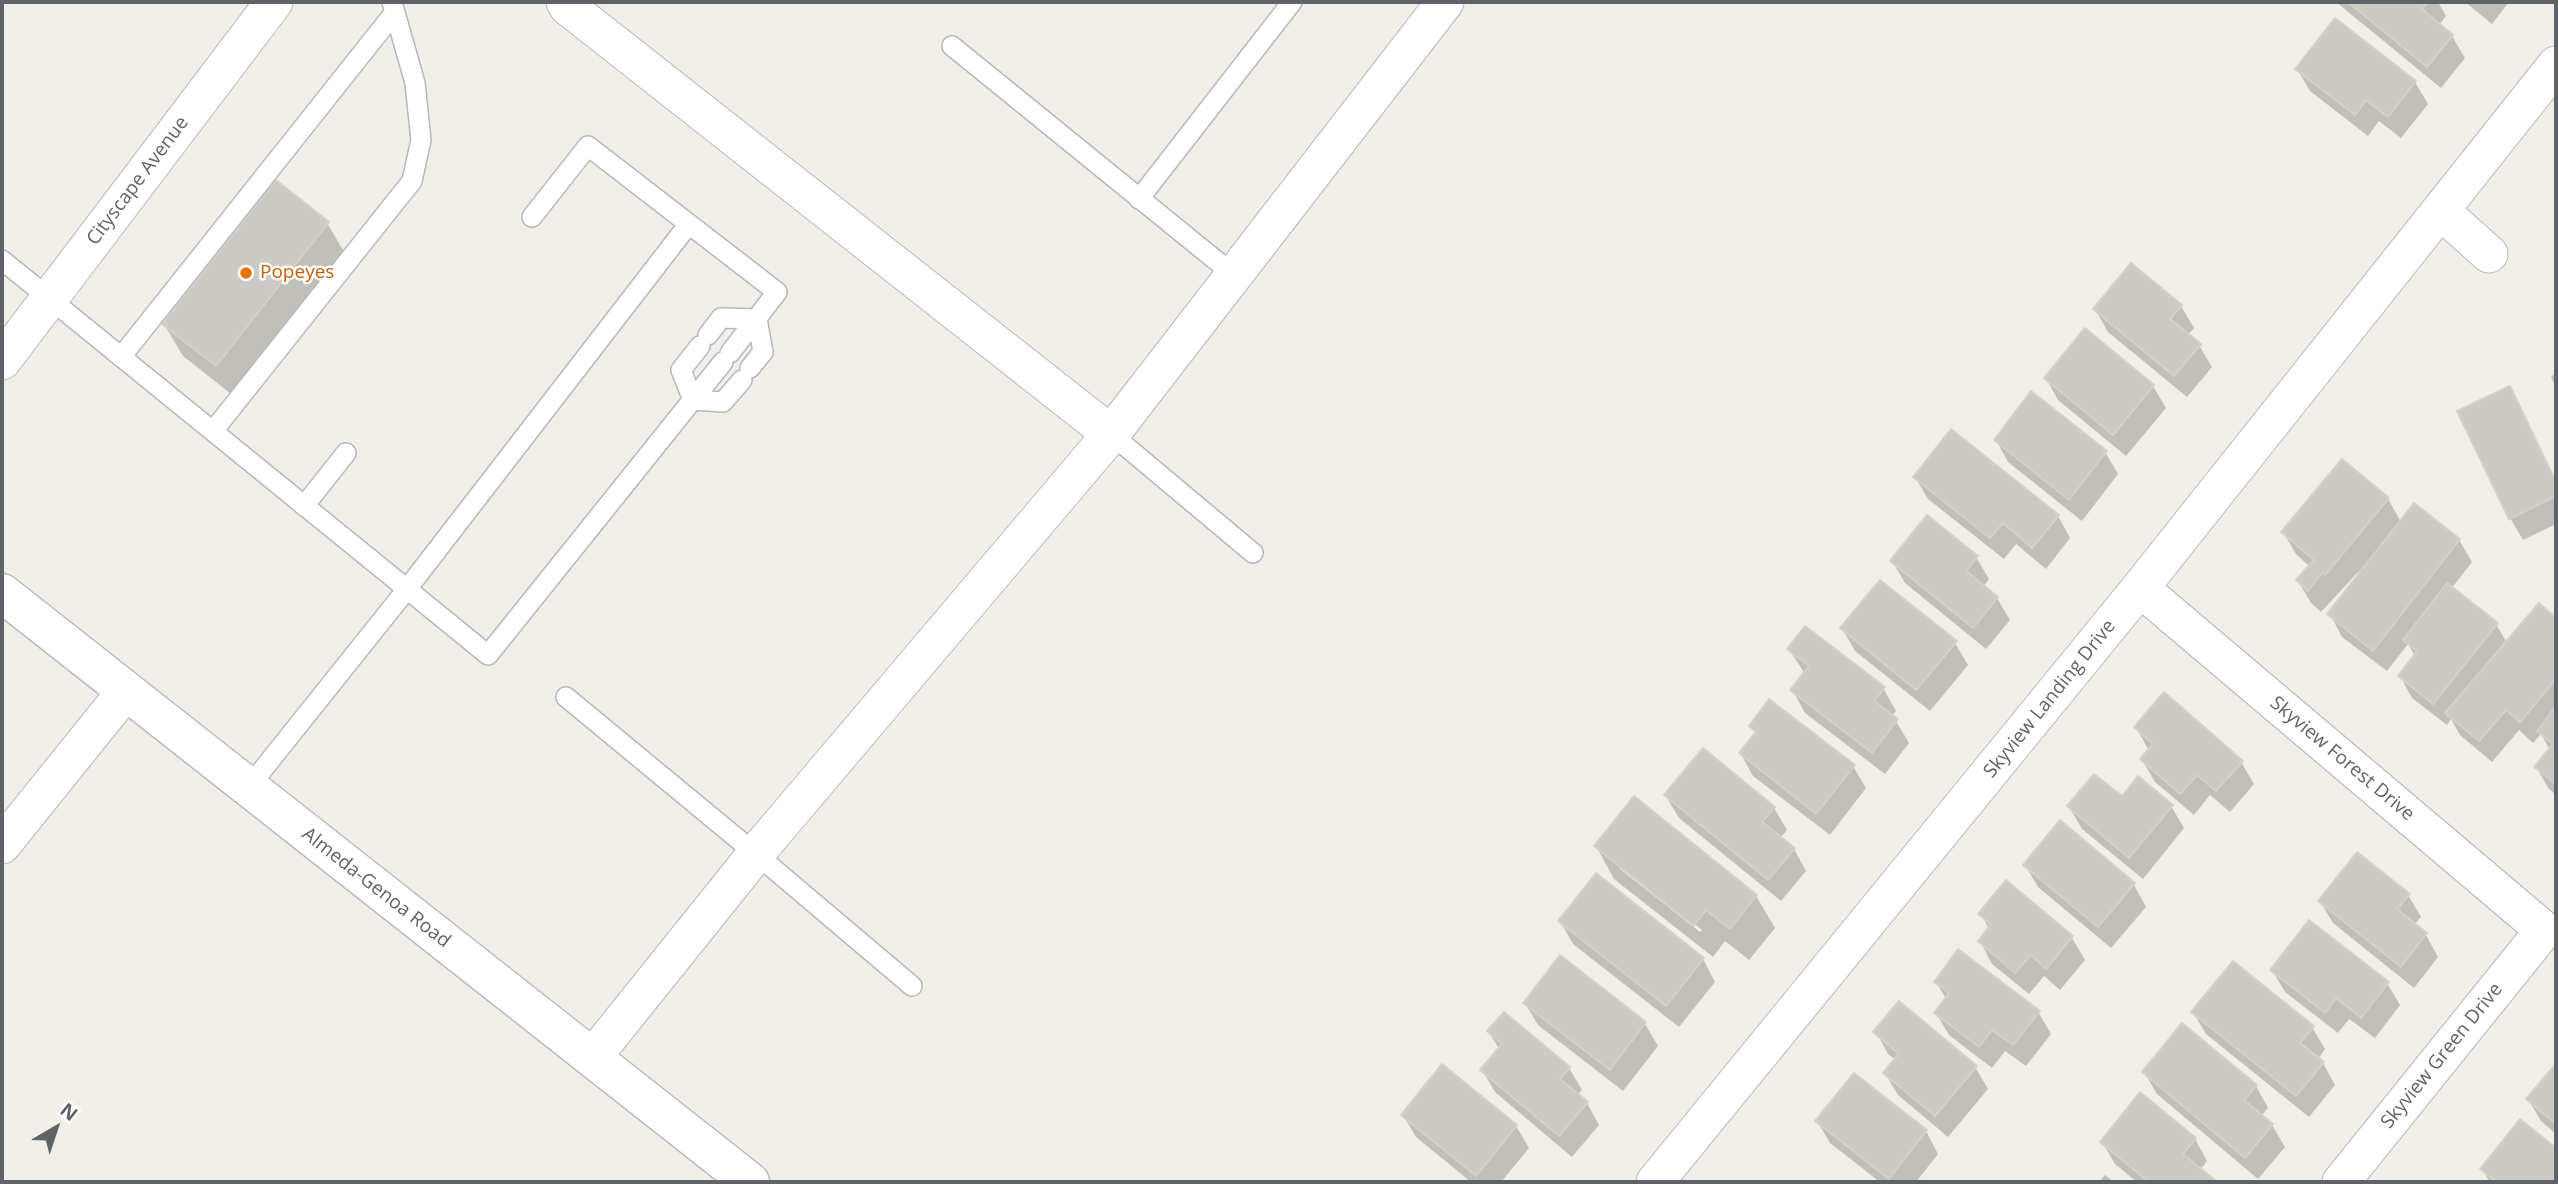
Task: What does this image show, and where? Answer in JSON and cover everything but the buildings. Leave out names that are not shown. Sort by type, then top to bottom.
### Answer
[{"type":"main road","name":"Almeda-Genoa Road","points":[[2,593],[750,1182]]},
{"type":"street","name":"Cityscape Avenue","points":[[2,361],[274,2]]},
{"type":"street","points":[[565,2],[1111,434]]},
{"type":"street","points":[[592,1058],[756,854],[1111,434],[1446,2]]},
{"type":"street","name":"Skyview Landing Drive","points":[[1655,1182],[2140,588],[2556,65]]},
{"type":"street","points":[[2441,211],[2489,254]]},
{"type":"street","name":"Skyview Forest Drive","points":[[2140,588],[2544,930]]},
{"type":"street","points":[[2,845],[126,691]]},
{"type":"street","name":"Skyview Green Drive","points":[[2340,1182],[2544,930]]},
{"type":"lane","points":[[1139,199],[1292,2]]},
{"type":"lane","points":[[121,357],[394,7]]},
{"type":"lane","points":[[213,432],[412,181],[421,140],[415,83],[394,7]]},
{"type":"lane","points":[[952,46],[1234,275]]},
{"type":"lane","points":[[2,260],[488,655],[777,292],[588,146],[532,217]]},
{"type":"lane","points":[[248,788],[407,589],[688,225]]},
{"type":"lane","points":[[693,400],[681,370],[721,318],[757,319]]},
{"type":"lane","points":[[693,400],[723,402],[746,374],[763,352],[757,319]]},
{"type":"lane","points":[[1111,434],[1253,553]]},
{"type":"lane","points":[[304,506],[346,453]]},
{"type":"lane","points":[[566,697],[912,986]]},
{"type":"place","name":"Popeyes","points":[[246,273]]}]
